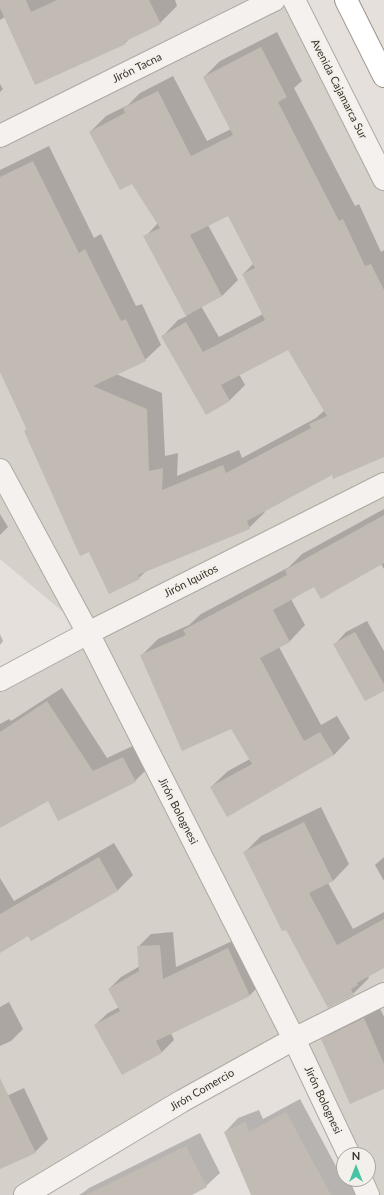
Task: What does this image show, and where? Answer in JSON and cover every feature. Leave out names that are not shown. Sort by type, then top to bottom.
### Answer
[{"type":"highway","points":[[346,0],[384,76]]},
{"type":"street","name":"Jirón Tacna","points":[[0,136],[274,0]]},
{"type":"street","name":"Avenida Cajamarca Sur","points":[[294,0],[384,178]]},
{"type":"street","name":"Jirón Bolognesi","points":[[0,470],[88,633],[294,1039],[345,1147]]},
{"type":"street","name":"Jirón Iquitos","points":[[0,680],[88,633],[384,484]]},
{"type":"street","name":"Jirón Comercio","points":[[25,1195],[182,1101],[294,1039],[384,994]]},
{"type":"shaded area","points":[[0,0],[296,0],[384,176],[384,484],[88,633],[0,559]]},
{"type":"shaded area","points":[[384,486],[384,1195],[368,1195],[368,1187],[376,1187],[376,1147],[345,1147],[294,1039],[25,1195],[0,1195],[0,685]]},
{"type":"building","points":[[0,0],[26,0],[31,12],[57,0],[149,0],[161,24],[124,42],[126,44],[35,85],[0,8]]},
{"type":"building","points":[[261,47],[287,97],[278,102],[339,221],[343,219],[365,266],[371,264],[384,290],[384,457],[333,479],[332,475],[247,521],[250,529],[138,575],[140,579],[109,594],[89,552],[80,556],[24,431],[27,430],[0,372],[0,177],[33,161],[79,253],[85,249],[121,321],[126,319],[146,361],[93,386],[147,409],[149,471],[163,468],[162,490],[223,465],[226,473],[311,428],[309,424],[327,416],[288,350],[221,385],[230,401],[206,415],[161,336],[186,322],[203,352],[265,320],[242,274],[255,268],[228,216],[190,235],[222,296],[186,316],[143,236],[160,228],[132,184],[120,190],[89,132],[125,113],[123,108],[158,91],[191,156],[233,135],[203,77]]},
{"type":"building","points":[[384,515],[384,563],[321,599],[314,587],[273,610],[290,642],[260,658],[304,741],[320,732],[334,755],[227,817],[210,787],[252,764],[231,729],[182,751],[140,655],[186,635],[183,630],[287,575],[285,570]]},
{"type":"building","points":[[355,632],[384,684],[384,691],[365,701],[333,644]]},
{"type":"building","points":[[47,701],[93,771],[123,757],[136,782],[58,821],[48,801],[0,828],[0,732]]},
{"type":"building","points":[[304,822],[333,881],[309,893],[337,945],[384,919],[384,968],[357,983],[358,985],[351,989],[354,995],[328,1008],[286,930],[282,931],[243,852]]},
{"type":"building","points":[[99,857],[118,891],[31,941],[28,936],[0,953],[0,914]]},
{"type":"building","points":[[160,945],[163,979],[228,948],[250,996],[156,1041],[162,1053],[122,1075],[94,1025],[120,1011],[108,989],[139,971],[137,946]]},
{"type":"building","points":[[364,1018],[384,1064],[384,1089],[350,1104],[321,1039]]},
{"type":"building","points":[[0,1078],[36,1153],[0,1169]]},
{"type":"building","points":[[286,1112],[331,1195],[251,1195],[224,1132],[245,1122],[249,1132]]},
{"type":"building","points":[[186,1146],[207,1187],[192,1195],[86,1195]]}]
